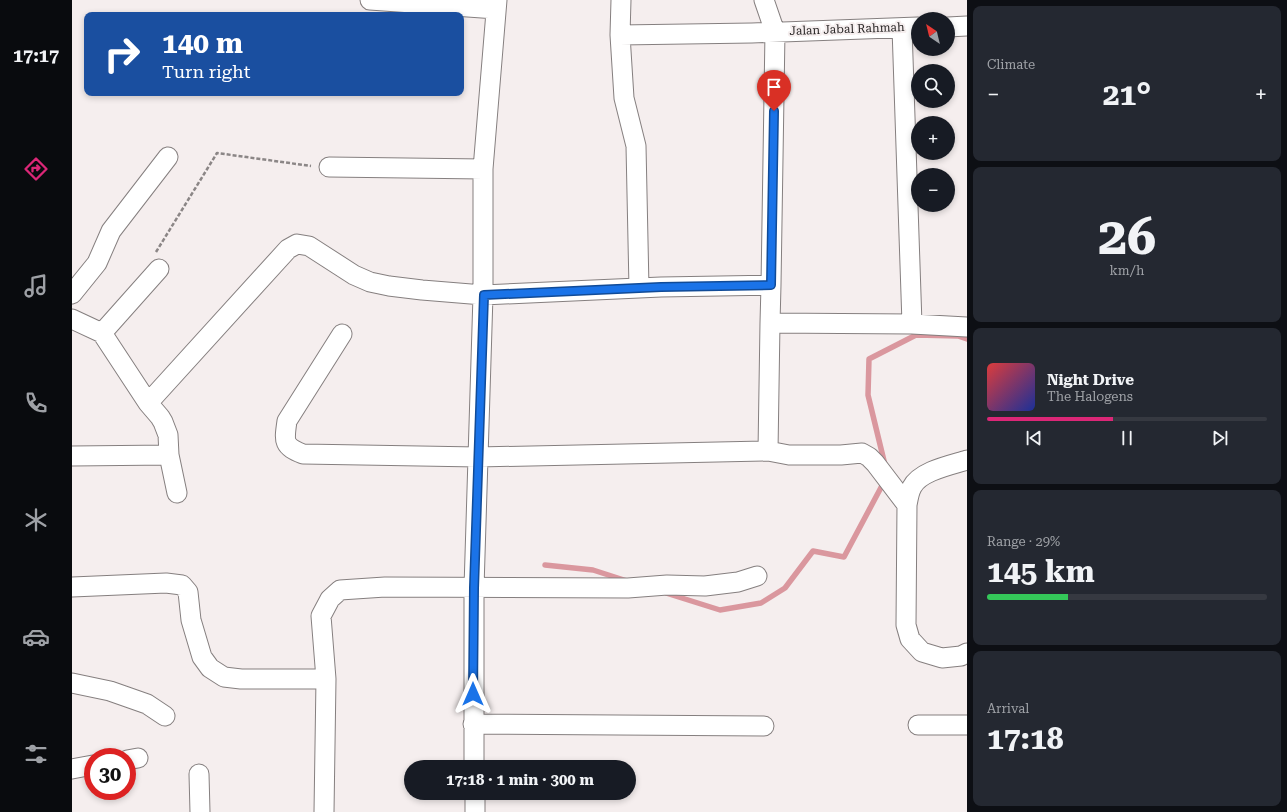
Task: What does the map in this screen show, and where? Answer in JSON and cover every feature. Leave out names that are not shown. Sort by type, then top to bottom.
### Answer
[{"type":"street","points":[[370,0],[497,5],[483,169],[484,295],[474,588],[474,760]]},
{"type":"street","points":[[621,0],[620,36],[624,98],[636,146],[639,288]]},
{"type":"street","points":[[764,0],[775,32],[768,451]]},
{"type":"street","points":[[910,28],[912,324]]},
{"type":"street","name":"Jalan Jabal Rahmah","points":[[620,36],[910,28]]},
{"type":"street","points":[[72,294],[97,263],[111,231],[168,157]]},
{"type":"street","points":[[329,167],[483,169]]},
{"type":"street","points":[[148,403],[288,249],[297,244],[309,246],[354,275],[370,282],[402,288],[484,295],[639,288],[771,285]]},
{"type":"street","points":[[102,332],[159,270]]},
{"type":"street","points":[[72,319],[102,332],[148,403],[160,417],[166,428],[169,455],[177,493]]},
{"type":"street","points":[[770,323],[912,324],[967,327]]},
{"type":"street","points":[[342,334],[287,421],[285,438],[290,449],[303,454],[478,457],[768,451],[790,455],[841,455],[862,453],[875,463],[903,499],[906,625],[910,639],[922,652],[942,658],[961,656],[967,653]]},
{"type":"street","points":[[72,456],[169,455]]},
{"type":"street","points":[[903,499],[920,477],[935,470],[967,460]]},
{"type":"street","points":[[324,812],[326,679],[321,616],[330,599],[340,590],[385,586],[474,588],[628,588],[667,585],[705,586],[738,582],[757,576]]},
{"type":"street","points":[[72,587],[166,583],[182,585],[188,592],[191,620],[202,657],[210,668],[224,677],[241,679],[326,679]]},
{"type":"street","points":[[72,683],[110,691],[147,704],[165,716]]},
{"type":"street","points":[[473,724],[764,726]]},
{"type":"street","points":[[918,724],[967,725]]},
{"type":"street","points":[[72,769],[84,767]]},
{"type":"street","points":[[199,774],[200,812]]},
{"type":"street","points":[[475,800],[475,812]]},
{"type":"path","points":[[159,270],[155,252],[217,153],[308,166],[329,167]]},
{"type":"waterway","points":[[885,465],[868,395],[869,359],[916,335],[958,336],[967,339]]},
{"type":"waterway","points":[[666,593],[720,610],[761,603],[785,588],[813,551],[844,557],[885,480]]},
{"type":"waterway","points":[[545,565],[593,570],[627,581]]},
{"type":"route","points":[[473,694],[474,588],[484,295],[661,287],[771,285],[774,111]]}]
